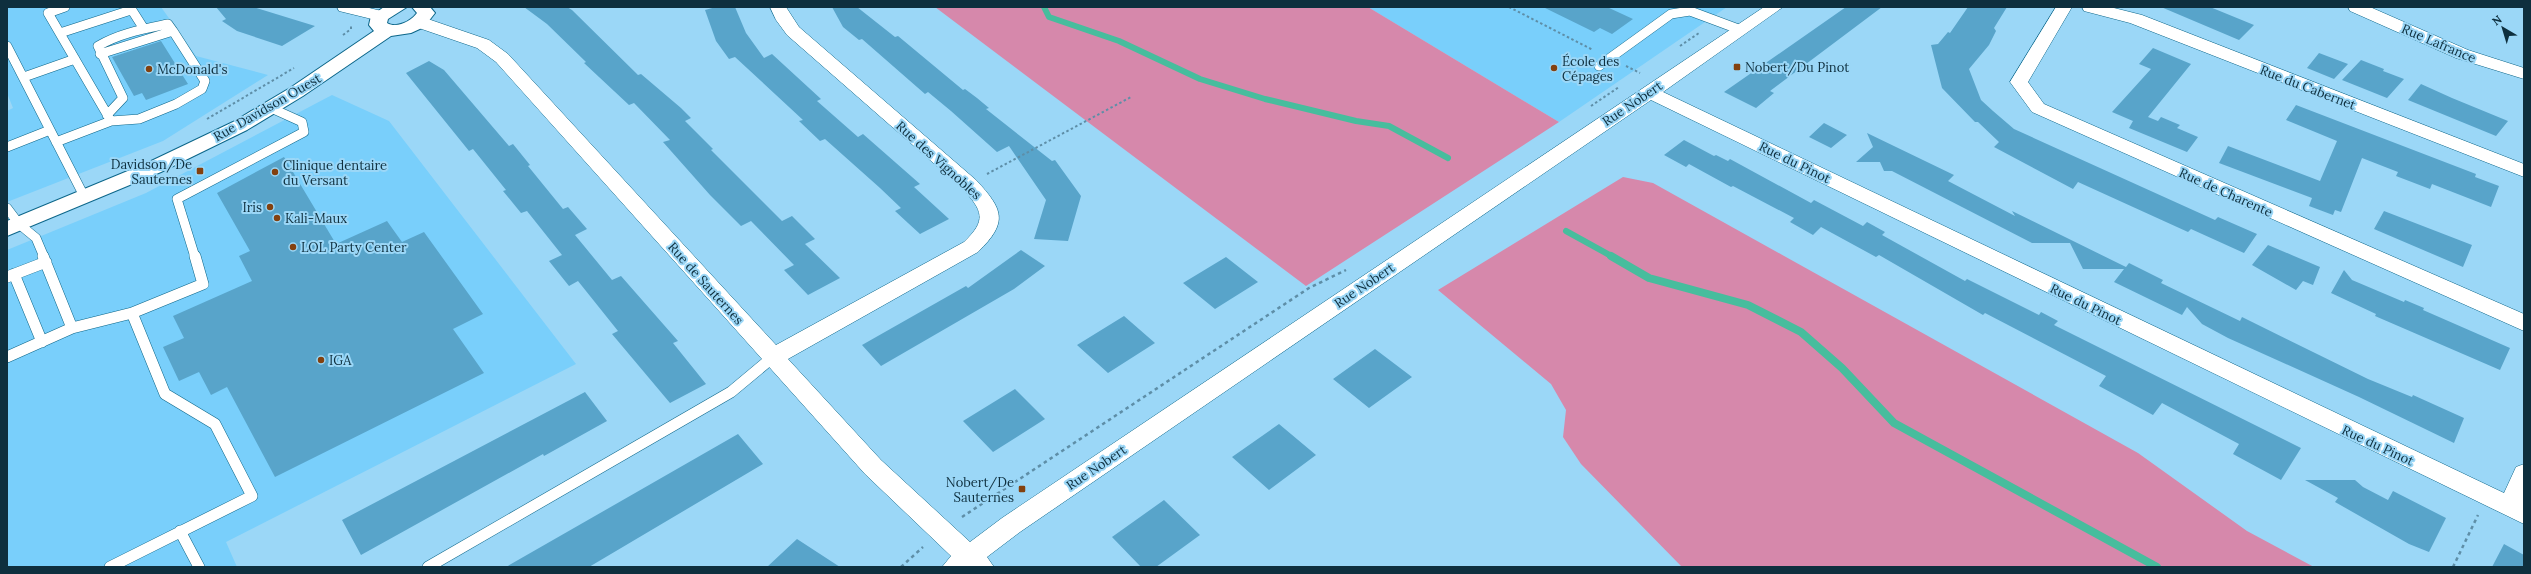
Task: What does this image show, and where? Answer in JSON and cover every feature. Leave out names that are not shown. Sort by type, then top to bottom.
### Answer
[{"type":"street","name":"Rue Davidson Ouest","points":[[11,220],[85,198],[239,126],[306,87],[384,23],[398,7]]},
{"type":"street","name":"Rue des Vignobles","points":[[773,357],[971,247],[983,237],[990,226],[991,218],[989,206],[969,184],[793,31],[784,20],[778,7]]},
{"type":"street","name":"Rue Nobert","points":[[968,563],[1644,83],[1741,30],[1776,7]]},
{"type":"street","name":"Rue de Charente","points":[[2064,7],[2019,82],[2038,108],[2524,323]]},
{"type":"street","name":"Rue du Cabernet","points":[[2090,7],[2136,19],[2524,171]]},
{"type":"street","name":"Rue Lafrance","points":[[2356,7],[2462,54],[2524,74]]},
{"type":"street","points":[[347,15],[384,23]]},
{"type":"street","name":"Rue Davidson Ouest","points":[[384,23],[404,29],[420,15]]},
{"type":"street","name":"Rue de Sauternes","points":[[420,15],[483,44],[502,58],[873,467],[940,532],[968,563]]},
{"type":"street","name":"Rue du Pinot","points":[[1644,83],[2488,498],[2518,511]]},
{"type":"street","points":[[2518,511],[2524,474]]},
{"type":"lane","points":[[65,7],[48,13],[109,118]]},
{"type":"lane","points":[[60,33],[131,8],[144,29]]},
{"type":"lane","points":[[1599,66],[1671,14],[1690,11],[1741,30]]},
{"type":"lane","points":[[56,142],[109,118],[139,119],[176,104],[202,89],[205,81],[168,24],[111,38],[98,46],[100,54],[123,98],[109,118]]},
{"type":"lane","points":[[100,54],[173,31]]},
{"type":"lane","points":[[7,46],[85,198]]},
{"type":"lane","points":[[24,77],[75,59]]},
{"type":"lane","points":[[7,357],[72,328],[132,314],[203,284],[177,199],[304,132],[302,122],[271,108]]},
{"type":"lane","points":[[7,147],[50,130]]},
{"type":"lane","points":[[11,220],[36,238],[72,328]]},
{"type":"lane","points":[[42,342],[11,276],[46,262]]},
{"type":"lane","points":[[110,567],[252,496],[215,424],[165,394],[132,314]]},
{"type":"lane","points":[[428,567],[556,495],[731,392],[773,357]]},
{"type":"lane","points":[[180,531],[199,567]]},
{"type":"path","points":[[1508,7],[1609,58],[1644,83]]},
{"type":"path","points":[[341,36],[351,29],[347,15]]},
{"type":"path","points":[[1675,50],[1716,20]]},
{"type":"path","points":[[203,121],[300,64]]},
{"type":"path","points":[[1644,83],[1646,70]]},
{"type":"path","points":[[1634,77],[1644,83]]},
{"type":"path","points":[[1584,111],[1622,85]]},
{"type":"path","points":[[969,184],[1131,98]]},
{"type":"path","points":[[901,567],[940,532],[1305,291],[1349,269]]},
{"type":"path","points":[[2453,567],[2488,498]]},
{"type":"shaded area","points":[[7,7],[161,7],[196,56],[268,75],[163,141],[7,202],[7,111],[13,108],[7,93]]},
{"type":"shaded area","points":[[935,7],[1368,7],[1559,122],[1306,286]]},
{"type":"shaded area","name":"École des Cépages","points":[[1368,7],[1727,7],[1559,122]]},
{"type":"shaded area","points":[[332,95],[389,121],[576,364],[226,542],[237,567],[7,567],[7,250],[146,193]]},
{"type":"shaded area","points":[[1623,177],[1653,183],[2138,453],[2247,531],[2314,567],[1682,567],[1581,464],[1563,437],[1566,410],[1551,384],[1438,290]]},
{"type":"building","points":[[216,7],[253,7],[315,26],[282,46],[237,31],[222,21],[226,19]]},
{"type":"building","points":[[524,7],[567,7],[572,10],[638,75],[641,74],[691,118],[685,121],[713,149],[711,150],[782,221],[792,216],[815,239],[805,244],[840,278],[808,295],[784,270],[794,265],[751,221],[741,226],[710,195],[663,142],[670,140],[634,103],[629,105],[584,63],[586,62],[547,24]]},
{"type":"building","points":[[716,7],[735,7],[746,33],[764,58],[772,54],[821,99],[817,101],[858,137],[863,134],[920,184],[914,187],[949,219],[920,234],[895,211],[901,208],[880,188],[825,139],[820,141],[799,121],[803,120],[735,57],[729,59],[716,41],[705,10]]},
{"type":"building","points":[[832,7],[857,7],[895,37],[898,36],[963,90],[965,89],[977,98],[989,108],[986,109],[1052,161],[1055,160],[1081,196],[1068,241],[1034,239],[1046,200],[1009,146],[997,152],[928,92],[925,94],[862,39],[859,40],[843,27]]},
{"type":"building","points":[[1543,7],[1607,7],[1633,19],[1612,34],[1600,28],[1594,32]]},
{"type":"building","points":[[1846,7],[1882,7],[1770,91],[1774,93],[1756,108],[1724,92]]},
{"type":"building","points":[[1968,7],[2007,7],[1994,28],[1996,31],[1989,45],[1969,69],[1981,100],[1993,111],[2014,129],[2215,220],[2218,217],[2257,234],[2244,253],[2191,229],[2188,232],[2078,182],[2073,189],[1994,147],[1999,142],[1978,122],[1975,122],[1942,88],[1931,45],[1938,44],[1948,32],[1950,33]]},
{"type":"building","points":[[2161,7],[2210,7],[2254,25],[2239,40]]},
{"type":"building","name":"McDonald's","points":[[161,41],[188,84],[146,100],[142,93],[134,96],[112,57]]},
{"type":"building","points":[[2153,48],[2191,64],[2148,117],[2158,121],[2161,117],[2180,125],[2177,128],[2198,137],[2187,152],[2129,128],[2133,121],[2112,112],[2151,69],[2139,64]]},
{"type":"building","points":[[2319,53],[2348,64],[2334,79],[2307,68]]},
{"type":"building","points":[[2361,60],[2404,79],[2387,98],[2342,80]]},
{"type":"building","points":[[429,61],[444,70],[509,146],[513,144],[530,165],[528,166],[563,209],[568,207],[587,229],[575,235],[612,280],[621,276],[678,341],[673,343],[706,384],[670,403],[612,334],[618,331],[578,281],[569,286],[549,261],[562,255],[527,211],[521,213],[503,191],[506,190],[473,149],[469,151],[406,73]]},
{"type":"building","points":[[2421,84],[2508,121],[2496,136],[2408,100]]},
{"type":"building","points":[[2296,105],[2476,174],[2475,177],[2499,186],[2491,207],[2432,184],[2430,189],[2396,176],[2398,172],[2362,158],[2341,212],[2335,210],[2333,215],[2309,206],[2312,198],[2219,163],[2228,146],[2320,181],[2337,141],[2286,120]]},
{"type":"building","points":[[1824,123],[1847,135],[1831,148],[1809,137]]},
{"type":"building","points":[[1867,133],[1954,175],[1948,181],[2015,216],[2012,211],[2126,267],[2129,263],[2163,280],[2161,283],[2240,321],[2242,317],[2368,379],[2412,397],[2413,395],[2464,418],[2454,443],[2359,397],[2228,338],[2202,324],[2187,307],[2182,315],[2114,282],[2124,269],[2083,269],[2070,243],[2032,243],[1892,171],[1884,171],[1880,162],[1856,162],[1873,147]]},
{"type":"building","points":[[1684,140],[1714,156],[1716,155],[1728,161],[1730,159],[1811,203],[1814,200],[1863,226],[1867,222],[1885,232],[1882,235],[1965,281],[1967,279],[2039,315],[2041,312],[2058,321],[2054,325],[2301,448],[2281,480],[2233,454],[2239,444],[2162,403],[2153,415],[2099,386],[2106,376],[1985,313],[1983,315],[1879,255],[1876,257],[1821,227],[1813,235],[1790,222],[1794,218],[1733,186],[1731,187],[1689,164],[1686,167],[1664,155]]},
{"type":"building","name":"IGA","points":[[284,157],[336,244],[387,221],[402,242],[424,232],[483,314],[453,329],[484,373],[275,477],[227,387],[211,395],[199,372],[179,381],[163,347],[184,338],[173,316],[252,281],[239,256],[250,251],[217,193]]},
{"type":"building","points":[[2384,211],[2472,245],[2463,267],[2374,229]]},
{"type":"building","points":[[2268,245],[2320,267],[2313,285],[2303,281],[2296,290],[2252,265]]},
{"type":"building","points":[[1021,250],[1045,266],[1014,289],[881,366],[862,345],[966,286],[968,288]]},
{"type":"building","points":[[1226,257],[1258,282],[1215,309],[1183,283]]},
{"type":"building","points":[[2344,270],[2352,280],[2404,302],[2405,300],[2424,308],[2423,310],[2510,348],[2500,370],[2375,316],[2376,314],[2331,293]]},
{"type":"building","points":[[1124,316],[1155,343],[1108,373],[1077,345]]},
{"type":"building","points":[[1375,349],[1412,377],[1369,408],[1333,379]]},
{"type":"building","points":[[1015,389],[1045,419],[993,452],[963,421]]},
{"type":"building","points":[[585,392],[607,421],[544,456],[543,454],[361,555],[342,520]]},
{"type":"building","points":[[1279,424],[1316,455],[1269,490],[1232,457]]},
{"type":"building","points":[[738,434],[763,464],[589,567],[506,567]]},
{"type":"building","points":[[2305,480],[2355,480],[2363,487],[2388,500],[2393,491],[2446,518],[2429,552],[2409,544],[2335,502],[2338,498]]},
{"type":"building","points":[[1164,500],[1200,535],[1156,567],[1141,567],[1112,537]]},
{"type":"building","points":[[797,539],[840,567],[767,567]]},
{"type":"building","points":[[2504,544],[2524,555],[2524,567],[2492,567]]},
{"type":"waterway","points":[[1044,7],[1049,17],[1119,41],[1200,79],[1265,99],[1356,121],[1389,126],[1448,158]]},
{"type":"waterway","points":[[1566,231],[1613,257]]},
{"type":"waterway","points":[[1611,256],[1649,278],[1748,305],[1801,332],[1842,368],[1894,423],[2157,567]]},
{"type":"place","name":"Nobert/Du Pinot","points":[[1737,67]]},
{"type":"place","name":"École des Cépages","points":[[1554,68]]},
{"type":"place","name":"McDonald's","points":[[149,69]]},
{"type":"place","name":"Davidson/De Sauternes","points":[[200,171]]},
{"type":"place","name":"Clinique dentaire du Versant","points":[[275,172]]},
{"type":"place","name":"Iris","points":[[270,207]]},
{"type":"place","name":"Kali-Maux","points":[[277,218]]},
{"type":"place","name":"LOL Party Center","points":[[293,247]]},
{"type":"place","name":"IGA","points":[[321,360]]},
{"type":"place","name":"Nobert/De Sauternes","points":[[1022,489]]}]
